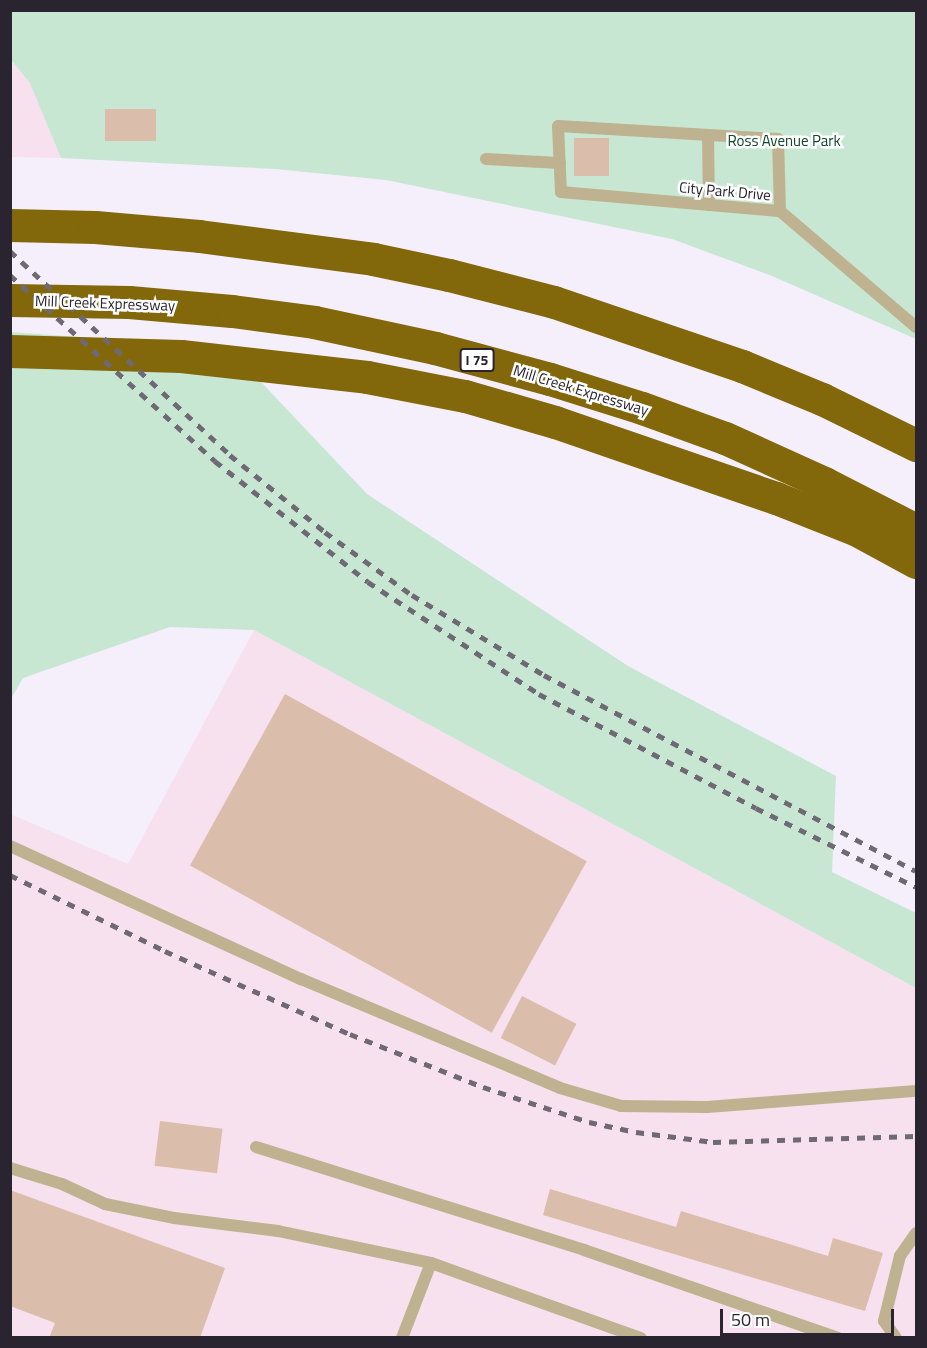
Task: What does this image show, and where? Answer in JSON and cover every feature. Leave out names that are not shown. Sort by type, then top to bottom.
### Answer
[{"type":"highway","points":[[10,225],[95,227],[231,239],[373,259],[449,275],[554,302],[742,366],[822,399],[916,445]]},
{"type":"highway","name":"Mill Creek Expressway","points":[[10,300],[129,302],[232,311],[314,322],[435,348],[550,379],[642,408],[725,438],[824,483],[916,530]]},
{"type":"highway","points":[[10,351],[204,358],[367,377],[465,396],[555,422],[776,498],[857,530],[916,562]]},
{"type":"lane","points":[[486,159],[560,163],[558,126],[778,139],[780,211]]},
{"type":"lane","points":[[708,135],[709,205]]},
{"type":"lane","name":"City Park Drive","points":[[560,163],[561,192],[780,211],[916,327]]},
{"type":"lane","points":[[10,846],[312,983],[560,1088],[621,1106],[707,1107],[916,1091]]},
{"type":"lane","points":[[256,1147],[584,1251],[838,1338]]},
{"type":"lane","points":[[10,1168],[62,1184],[105,1204],[174,1218],[278,1231],[431,1263],[641,1338]]},
{"type":"lane","points":[[896,1338],[884,1321],[900,1256],[916,1233]]},
{"type":"lane","points":[[402,1338],[431,1263]]},
{"type":"shaded area","points":[[10,60],[30,82],[61,158],[11,157]]},
{"type":"shaded area","points":[[254,630],[916,988],[916,1337],[11,1337],[10,814],[128,864]]},
{"type":"green space","name":"Ross Avenue Park","points":[[10,11],[916,11],[916,339],[772,276],[672,239],[386,180],[275,169],[61,158],[30,83],[11,60]]},
{"type":"green space","points":[[11,332],[229,348],[367,494],[628,666],[836,776],[832,872],[916,913],[916,988],[254,630],[170,627],[23,678],[11,699]]},
{"type":"building","points":[[105,109],[156,109],[156,141],[105,141]]},
{"type":"building","points":[[574,138],[609,138],[609,176],[574,176]]},
{"type":"building","points":[[285,694],[587,861],[492,1033],[190,865]]},
{"type":"building","points":[[522,996],[576,1024],[555,1066],[501,1038]]},
{"type":"building","points":[[160,1121],[223,1129],[217,1173],[155,1166]]},
{"type":"building","points":[[550,1189],[676,1227],[681,1211],[828,1256],[833,1238],[883,1253],[865,1311],[543,1215]]},
{"type":"building","points":[[10,1190],[225,1268],[200,1338],[49,1338],[55,1323],[10,1306]]},
{"type":"railway","points":[[10,251],[230,455],[325,532],[412,595],[544,675],[916,871]]},
{"type":"railway","points":[[10,275],[215,461],[368,582],[539,694],[756,808],[916,887]]},
{"type":"railway","points":[[10,875],[165,951],[350,1034],[483,1087],[589,1122],[636,1132],[713,1142],[916,1136]]}]
